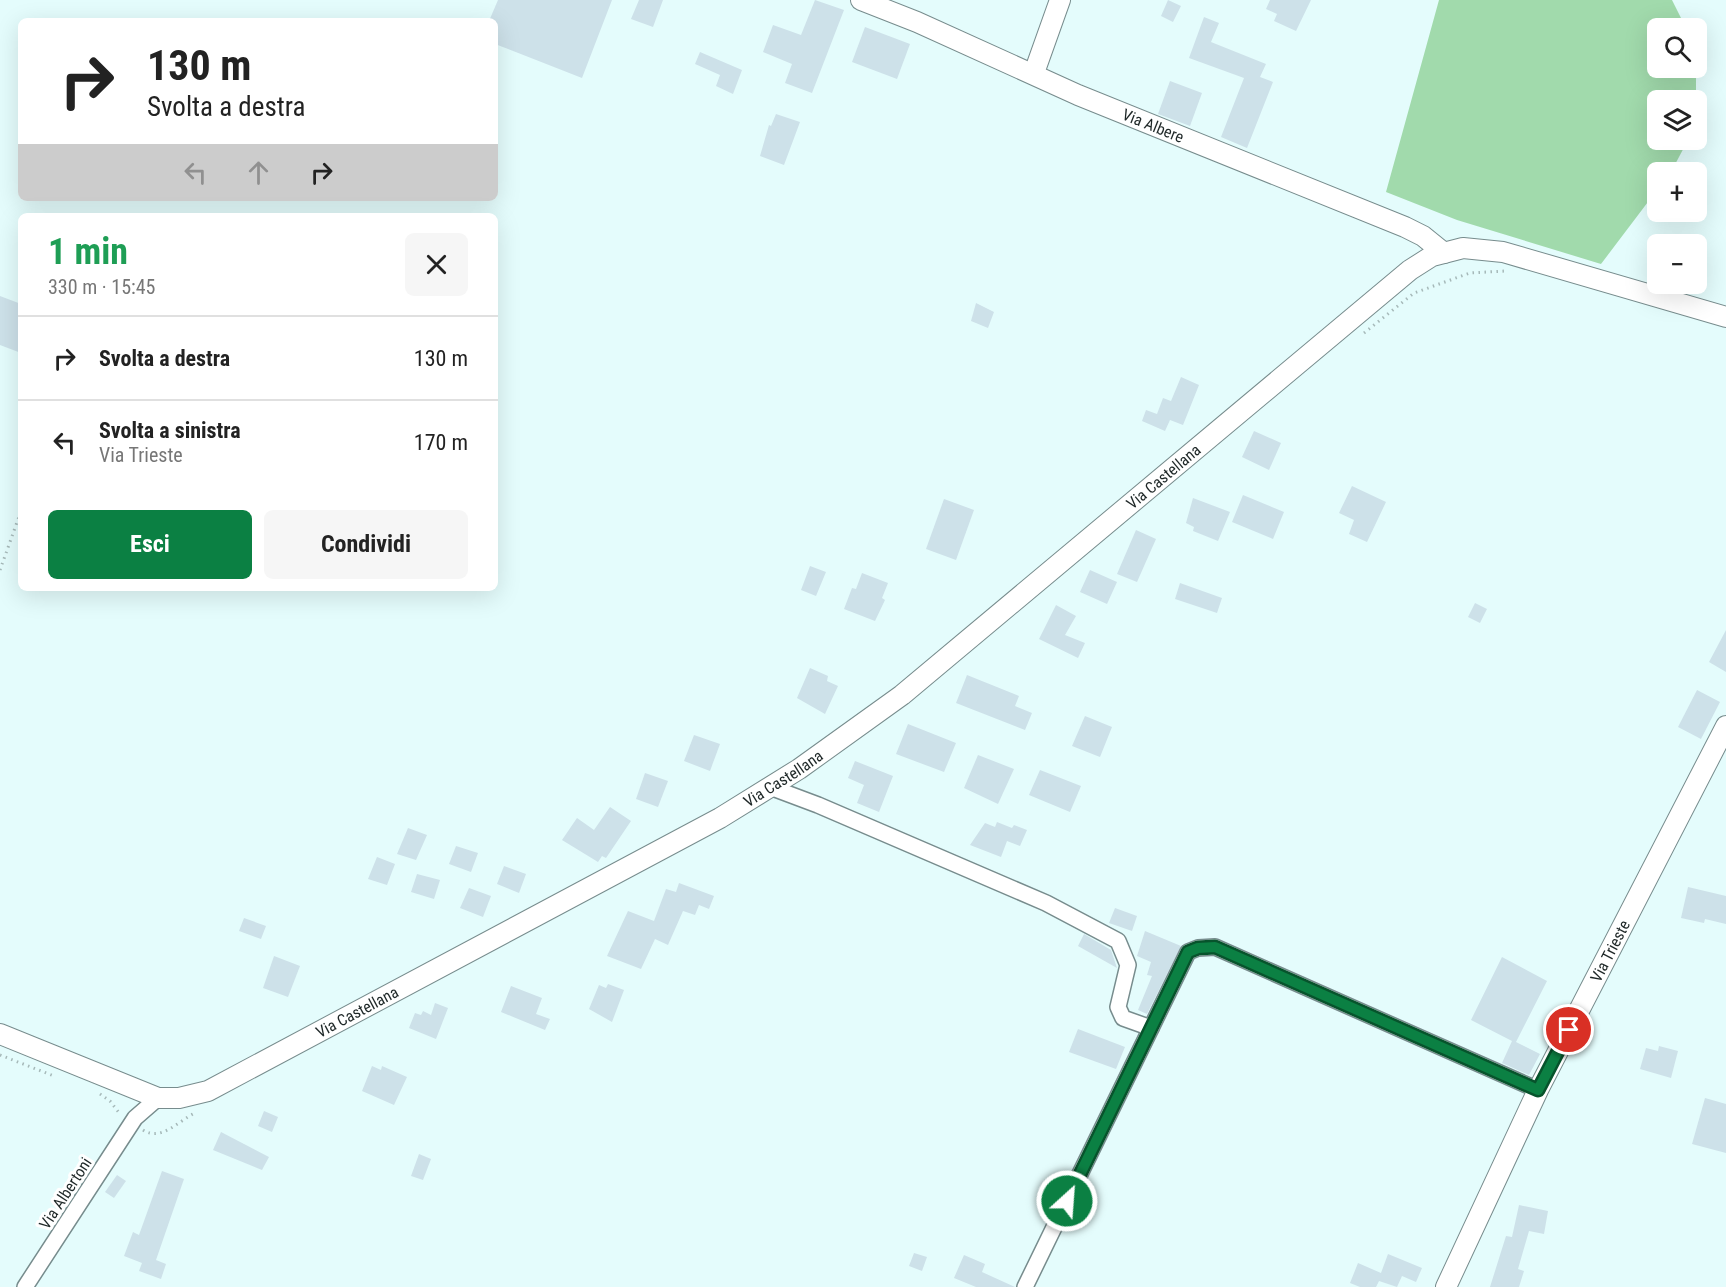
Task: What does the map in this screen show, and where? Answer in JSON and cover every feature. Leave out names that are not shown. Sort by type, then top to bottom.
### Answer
[{"type":"street","name":"Via Albere","points":[[861,0],[1034,73],[1078,95],[1405,227],[1423,236],[1444,253]]},
{"type":"street","points":[[1034,73],[1060,0]]},
{"type":"street","name":"Via Castellana","points":[[0,1034],[151,1095],[179,1098],[208,1091],[234,1080],[720,818],[770,787],[902,695],[1410,270],[1432,256],[1473,248],[1521,256],[1726,317]]},
{"type":"street","name":"Via Trieste","points":[[1446,1287],[1538,1090],[1720,750],[1726,726]]},
{"type":"street","points":[[770,787],[818,805],[1046,903],[1118,941],[1128,965],[1118,1007],[1123,1018],[1151,1028]]},
{"type":"street","points":[[1025,1287],[1188,952],[1198,948],[1215,947],[1538,1090]]},
{"type":"street","name":"Via Albertoni","points":[[26,1287],[151,1095]]},
{"type":"path","points":[[0,570],[18,519]]},
{"type":"green space","points":[[1439,0],[1672,0],[1681,18],[1647,18],[1647,78],[1696,78],[1696,90],[1647,90],[1647,150],[1683,150],[1676,162],[1647,162],[1647,203],[1601,264],[1457,220],[1386,192]]},
{"type":"building","points":[[498,0],[612,0],[582,78],[498,45],[498,18],[490,18]]},
{"type":"building","points":[[639,0],[663,0],[653,27],[631,19]]},
{"type":"building","points":[[815,0],[844,10],[812,93],[785,83],[792,64],[763,52],[773,25],[801,35]]},
{"type":"building","points":[[1168,0],[1181,6],[1173,22],[1161,16]]},
{"type":"building","points":[[1270,0],[1311,0],[1296,31],[1274,21],[1277,14],[1266,9]]},
{"type":"building","points":[[1204,17],[1219,23],[1211,42],[1266,64],[1260,77],[1273,82],[1247,148],[1221,137],[1244,78],[1189,58]]},
{"type":"building","points":[[865,27],[910,44],[897,79],[852,62]]},
{"type":"building","points":[[700,52],[742,70],[733,94],[716,86],[720,75],[695,64]]},
{"type":"building","points":[[1170,81],[1202,93],[1190,126],[1158,114]]},
{"type":"building","points":[[776,114],[800,122],[784,165],[760,156],[769,125],[771,126]]},
{"type":"building","points":[[0,296],[18,303],[18,352],[0,345]]},
{"type":"building","points":[[976,303],[994,312],[988,328],[971,321]]},
{"type":"building","points":[[1181,377],[1199,385],[1183,425],[1170,420],[1165,431],[1142,421],[1146,410],[1157,414],[1163,398],[1171,401]]},
{"type":"building","points":[[1254,431],[1281,443],[1269,470],[1242,457]]},
{"type":"building","points":[[1352,486],[1386,502],[1367,542],[1349,534],[1354,520],[1339,513]]},
{"type":"building","points":[[1243,495],[1284,512],[1273,539],[1232,522]]},
{"type":"building","points":[[1193,498],[1230,512],[1218,541],[1193,531],[1194,527],[1186,523]]},
{"type":"building","points":[[944,499],[974,510],[956,560],[926,549]]},
{"type":"building","points":[[1136,530],[1156,539],[1137,582],[1117,574]]},
{"type":"building","points":[[810,566],[826,572],[816,596],[801,590]]},
{"type":"building","points":[[1090,570],[1117,582],[1107,604],[1080,592]]},
{"type":"building","points":[[862,573],[888,583],[882,598],[885,600],[875,621],[844,609],[852,588],[856,589]]},
{"type":"building","points":[[1180,583],[1222,598],[1217,613],[1175,599]]},
{"type":"building","points":[[1475,603],[1487,609],[1480,623],[1468,617]]},
{"type":"building","points":[[1056,605],[1076,616],[1065,635],[1085,643],[1078,658],[1039,639]]},
{"type":"building","points":[[1726,630],[1726,672],[1709,662]]},
{"type":"building","points":[[810,668],[828,676],[827,681],[838,686],[825,714],[797,698]]},
{"type":"building","points":[[967,675],[1019,696],[1015,706],[1032,713],[1025,730],[956,703]]},
{"type":"building","points":[[1697,690],[1720,702],[1701,739],[1678,727]]},
{"type":"building","points":[[1085,716],[1112,727],[1100,757],[1072,746]]},
{"type":"building","points":[[908,724],[956,743],[944,772],[896,754]]},
{"type":"building","points":[[694,735],[720,744],[710,771],[684,761]]},
{"type":"building","points":[[978,755],[1014,769],[998,804],[964,788]]},
{"type":"building","points":[[855,761],[893,776],[879,812],[857,803],[864,785],[848,778]]},
{"type":"building","points":[[1040,770],[1081,786],[1070,812],[1029,795]]},
{"type":"building","points":[[645,773],[668,781],[658,807],[636,799]]},
{"type":"building","points":[[610,807],[631,821],[606,858],[602,856],[598,862],[562,840],[577,818],[594,830]]},
{"type":"building","points":[[997,822],[1012,828],[1014,825],[1027,830],[1020,846],[1007,841],[1001,857],[970,845],[985,823],[995,827]]},
{"type":"building","points":[[408,828],[427,835],[416,860],[397,854]]},
{"type":"building","points":[[456,846],[478,853],[471,872],[449,864]]},
{"type":"building","points":[[377,857],[395,864],[387,885],[368,879]]},
{"type":"building","points":[[504,866],[526,874],[519,893],[497,884]]},
{"type":"building","points":[[417,874],[440,880],[434,899],[411,892]]},
{"type":"building","points":[[679,883],[714,896],[709,909],[699,905],[695,915],[683,911],[668,945],[655,939],[641,969],[607,956],[628,911],[654,921],[666,889],[676,892]]},
{"type":"building","points":[[1688,887],[1726,896],[1726,924],[1705,919],[1704,923],[1681,918]]},
{"type":"building","points":[[469,888],[491,896],[483,917],[460,908]]},
{"type":"building","points":[[1115,908],[1137,916],[1132,931],[1109,923]]},
{"type":"building","points":[[244,918],[266,926],[261,939],[239,931]]},
{"type":"building","points":[[1145,931],[1181,946],[1147,1014],[1138,1010],[1152,976],[1147,975],[1151,962],[1137,956]]},
{"type":"building","points":[[1084,934],[1111,950],[1117,968],[1078,946]]},
{"type":"building","points":[[274,956],[300,966],[288,997],[263,988]]},
{"type":"building","points":[[1502,957],[1547,981],[1516,1042],[1540,1054],[1529,1075],[1502,1063],[1512,1041],[1471,1020]]},
{"type":"building","points":[[608,984],[624,990],[612,1022],[589,1009],[599,985],[606,988]]},
{"type":"building","points":[[511,986],[542,998],[536,1014],[550,1019],[545,1030],[501,1012]]},
{"type":"building","points":[[435,1003],[448,1008],[436,1039],[409,1028],[415,1013],[421,1015],[423,1011],[431,1015]]},
{"type":"building","points":[[1078,1029],[1125,1047],[1116,1069],[1069,1052]]},
{"type":"building","points":[[1659,1046],[1678,1051],[1671,1078],[1640,1069],[1646,1048],[1658,1051]]},
{"type":"building","points":[[372,1066],[381,1070],[382,1066],[407,1077],[394,1105],[362,1091]]},
{"type":"building","points":[[1705,1098],[1726,1104],[1726,1153],[1692,1144]]},
{"type":"building","points":[[264,1111],[278,1117],[272,1132],[258,1126]]},
{"type":"building","points":[[221,1132],[269,1157],[262,1170],[213,1150]]},
{"type":"building","points":[[419,1154],[431,1159],[423,1180],[411,1176]]},
{"type":"building","points":[[162,1171],[184,1179],[156,1260],[166,1264],[161,1279],[139,1271],[142,1263],[124,1256],[133,1232],[139,1235]]},
{"type":"building","points":[[117,1175],[126,1181],[114,1198],[105,1192]]},
{"type":"building","points":[[1519,1205],[1548,1211],[1544,1234],[1529,1231],[1518,1269],[1524,1271],[1519,1287],[1490,1287],[1506,1236],[1512,1237]]},
{"type":"building","points":[[914,1253],[927,1257],[922,1271],[909,1266]]},
{"type":"building","points":[[1388,1254],[1422,1268],[1416,1282],[1402,1276],[1397,1287],[1379,1281],[1376,1287],[1360,1287],[1350,1283],[1358,1263],[1381,1273]]},
{"type":"building","points":[[964,1255],[985,1264],[982,1272],[1015,1287],[976,1287],[954,1278]]},
{"type":"route","points":[[1067,1201],[1188,952],[1198,948],[1215,947],[1538,1090],[1569,1030]]}]
